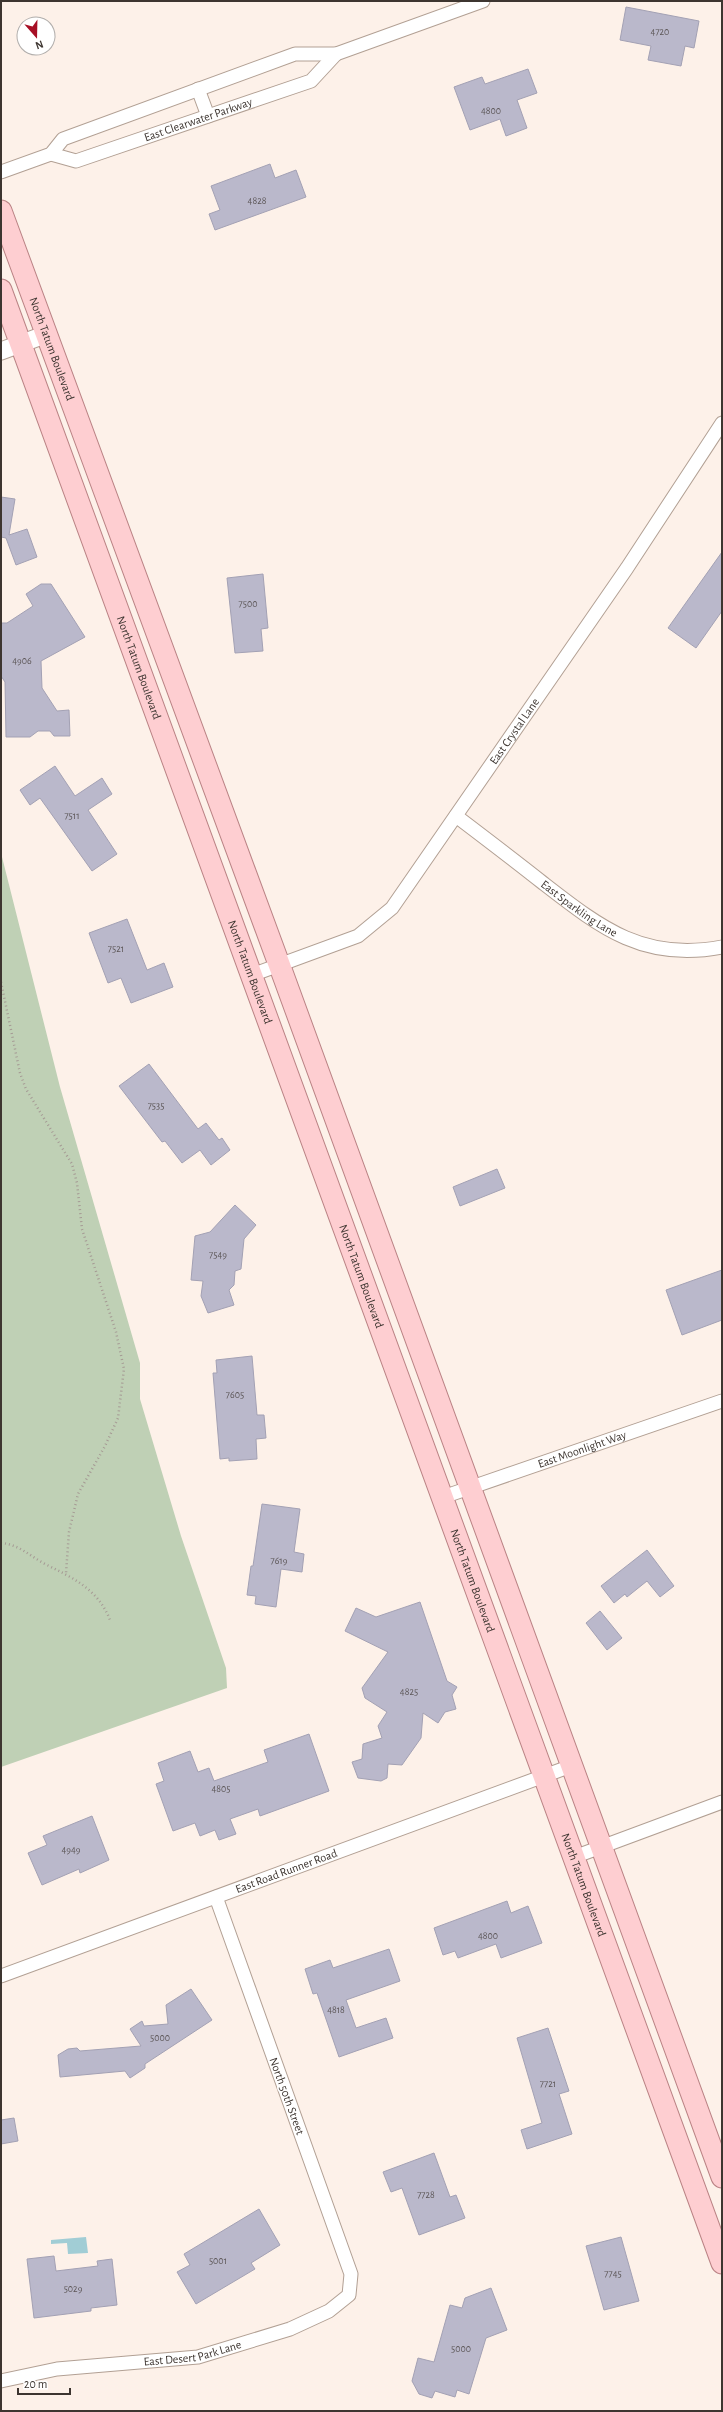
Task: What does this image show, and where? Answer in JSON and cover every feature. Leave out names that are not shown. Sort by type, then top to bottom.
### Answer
[{"type":"main road","name":"North Tatum Boulevard","points":[[1,211],[279,964],[722,2177]]},
{"type":"main road","name":"North Tatum Boulevard","points":[[1,290],[722,2263]]},
{"type":"street","name":"East Clearwater Parkway","points":[[336,54],[312,81],[76,161],[51,154],[63,139],[295,54],[336,54],[483,1]]},
{"type":"street","points":[[198,89],[208,116]]},
{"type":"street","points":[[1,172],[51,154]]},
{"type":"street","points":[[1,351],[47,334]]},
{"type":"street","name":"East Crystal Lane","points":[[252,975],[358,936],[376,923],[392,908],[627,568],[722,423]]},
{"type":"street","name":"East Sparkling Lane","points":[[456,816],[580,912],[618,936],[646,945],[680,952],[722,947]]},
{"type":"street","name":"East Moonlight Way","points":[[442,1497],[722,1401]]},
{"type":"street","name":"East Road Runner Road","points":[[1,1976],[571,1766]]},
{"type":"street","points":[[574,1857],[600,1846],[722,1802]]},
{"type":"street","name":"North 50th Street","points":[[216,1897],[351,2274],[349,2295]]},
{"type":"street","name":"East Desert Park Lane","points":[[1,2381],[57,2369],[198,2357],[290,2330],[329,2311],[349,2295]]},
{"type":"path","points":[[1,982],[20,1073],[26,1089],[72,1164],[77,1183],[82,1229],[116,1332],[124,1369],[118,1418],[105,1446],[78,1494],[70,1532],[66,1573]]},
{"type":"path","points":[[1,1543],[18,1547],[66,1573],[86,1586],[106,1608],[110,1620]]},
{"type":"green space","points":[[1,853],[60,1087],[140,1363],[140,1399],[181,1536],[226,1668],[227,1688],[1,1767]]},
{"type":"water","points":[[86,2237],[88,2253],[68,2254],[67,2243],[51,2244],[51,2240]]},
{"type":"building","points":[[626,7],[699,21],[694,48],[685,46],[681,66],[648,60],[651,46],[620,40]]},
{"type":"building","points":[[528,69],[537,93],[517,100],[527,128],[506,136],[500,119],[470,130],[454,87],[482,77],[485,84]]},
{"type":"building","points":[[270,164],[275,178],[296,170],[306,197],[215,230],[209,214],[220,210],[211,186]]},
{"type":"building","points":[[1,497],[15,499],[9,535],[27,529],[37,557],[16,565],[6,538],[1,537]]},
{"type":"building","points":[[722,552],[722,611],[696,648],[668,628]]},
{"type":"building","points":[[263,574],[268,628],[261,629],[263,651],[235,653],[227,578]]},
{"type":"building","points":[[41,584],[51,584],[85,637],[41,661],[42,688],[57,711],[69,710],[70,736],[54,736],[50,731],[38,731],[30,737],[6,737],[5,682],[1,676],[1,623],[7,623],[33,606],[26,594]]},
{"type":"building","points":[[55,766],[75,796],[102,778],[112,794],[88,810],[117,854],[92,871],[40,798],[30,805],[20,790]]},
{"type":"building","points":[[127,919],[147,970],[164,963],[173,987],[131,1003],[121,978],[108,983],[89,933]]},
{"type":"building","points":[[149,1064],[198,1129],[206,1123],[219,1140],[222,1138],[230,1150],[211,1165],[200,1150],[182,1163],[165,1141],[162,1142],[119,1086]]},
{"type":"building","points":[[497,1169],[505,1188],[460,1206],[453,1187]]},
{"type":"building","points":[[235,1205],[256,1225],[244,1239],[241,1269],[235,1271],[234,1285],[229,1290],[234,1305],[208,1313],[201,1296],[203,1281],[191,1280],[195,1236],[210,1232]]},
{"type":"building","points":[[722,1270],[722,1320],[682,1335],[666,1290]]},
{"type":"building","points":[[252,1356],[257,1415],[264,1415],[266,1438],[256,1439],[257,1459],[229,1461],[229,1458],[220,1459],[213,1373],[217,1373],[216,1360]]},
{"type":"building","points":[[262,1504],[300,1509],[294,1552],[304,1554],[302,1572],[281,1569],[276,1607],[255,1604],[256,1596],[247,1595],[251,1566],[253,1566]]},
{"type":"building","points":[[647,1550],[674,1586],[660,1597],[647,1581],[627,1597],[625,1594],[614,1603],[601,1586]]},
{"type":"building","points":[[420,1602],[447,1681],[457,1687],[452,1695],[456,1709],[445,1712],[438,1723],[423,1713],[421,1738],[402,1765],[388,1764],[387,1778],[381,1781],[358,1778],[352,1762],[362,1759],[363,1744],[382,1738],[378,1726],[387,1712],[365,1698],[362,1688],[388,1652],[345,1631],[356,1608],[376,1617]]},
{"type":"building","points":[[600,1611],[622,1638],[607,1650],[586,1623]]},
{"type":"building","points":[[309,1734],[329,1791],[260,1816],[258,1809],[230,1819],[236,1834],[219,1840],[215,1830],[200,1836],[195,1823],[173,1831],[156,1784],[164,1781],[158,1763],[190,1751],[198,1772],[209,1768],[214,1781],[268,1762],[264,1750]]},
{"type":"building","points":[[92,1816],[109,1860],[80,1873],[79,1869],[42,1885],[28,1853],[47,1845],[43,1836]]},
{"type":"building","points":[[507,1901],[511,1913],[528,1906],[542,1943],[501,1958],[496,1944],[458,1958],[455,1951],[443,1955],[434,1928]]},
{"type":"building","points":[[389,1949],[400,1981],[346,2000],[356,2028],[386,2018],[393,2038],[339,2057],[317,1993],[313,1994],[305,1969],[330,1960],[333,1968]]},
{"type":"building","points":[[191,1989],[212,2020],[145,2064],[145,2068],[130,2078],[125,2071],[60,2077],[58,2055],[68,2049],[77,2048],[80,2051],[141,2046],[130,2029],[142,2021],[144,2026],[168,2024],[166,2005]]},
{"type":"building","points":[[548,2028],[569,2091],[559,2094],[572,2134],[527,2149],[521,2130],[542,2123],[517,2038]]},
{"type":"building","points":[[14,2118],[18,2141],[1,2144],[1,2120]]},
{"type":"building","points":[[434,2153],[450,2197],[456,2195],[465,2218],[419,2235],[402,2188],[391,2192],[383,2172]]},
{"type":"building","points":[[259,2209],[280,2245],[251,2263],[255,2269],[196,2304],[177,2272],[190,2265],[184,2254]]},
{"type":"building","points":[[621,2237],[639,2301],[604,2310],[586,2246]]},
{"type":"building","points":[[54,2256],[56,2271],[98,2266],[97,2261],[112,2259],[117,2305],[91,2308],[91,2311],[34,2318],[27,2259]]},
{"type":"building","points":[[491,2288],[507,2330],[486,2338],[469,2394],[457,2390],[455,2397],[435,2391],[432,2398],[419,2394],[412,2381],[418,2358],[434,2362],[450,2305],[462,2308],[465,2298]]}]
